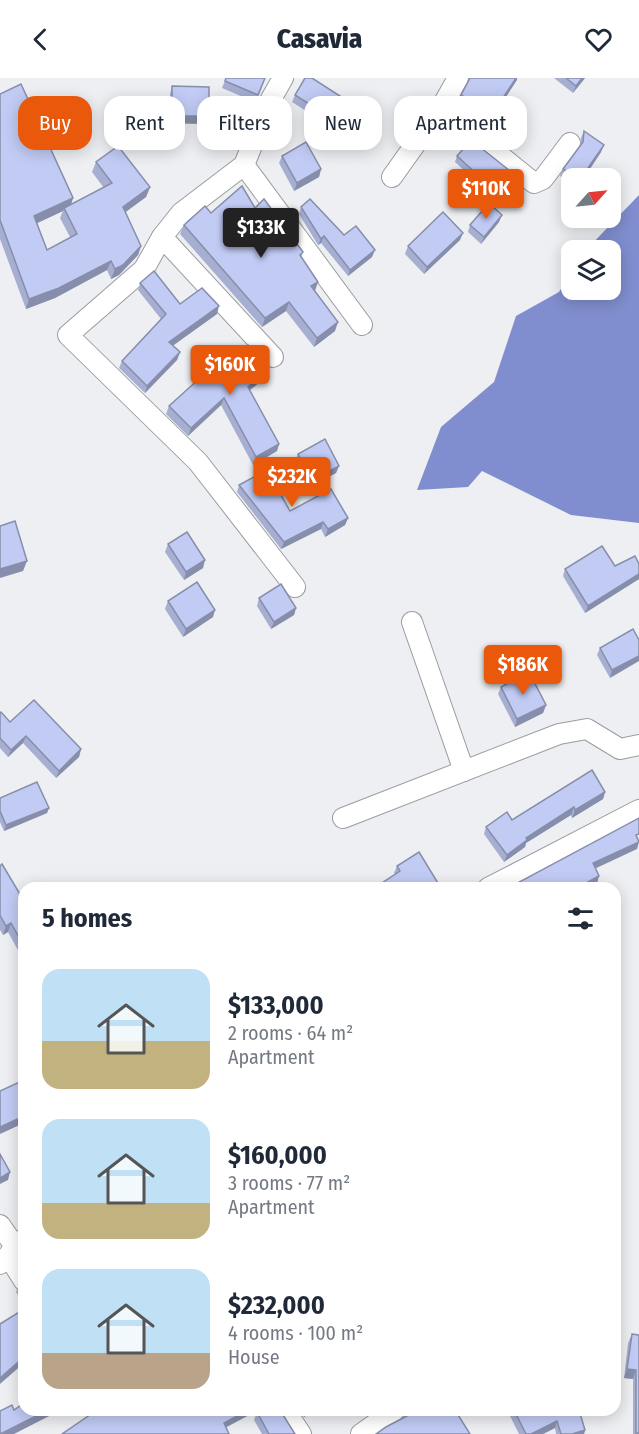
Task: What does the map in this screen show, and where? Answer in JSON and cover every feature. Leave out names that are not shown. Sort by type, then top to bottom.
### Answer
[{"type":"street","points":[[284,78],[270,99],[244,165],[188,207],[162,237],[144,269],[68,335],[198,462],[295,587]]},
{"type":"street","points":[[448,96],[458,78]]},
{"type":"street","points":[[493,150],[534,183],[543,179],[570,143]]},
{"type":"street","points":[[392,177],[411,150]]},
{"type":"street","points":[[244,165],[362,325]]},
{"type":"street","points":[[162,237],[273,357]]},
{"type":"street","points":[[412,622],[464,771]]},
{"type":"street","points":[[343,818],[559,734],[587,729],[620,749],[639,744]]},
{"type":"street","points":[[500,882],[639,810]]},
{"type":"street","points":[[0,1226],[18,1266]]},
{"type":"street","points":[[289,1416],[301,1434]]},
{"type":"street","points":[[361,1434],[386,1416]]},
{"type":"water","points":[[639,195],[639,523],[571,515],[482,471],[468,487],[417,490],[441,427],[494,382],[516,316],[561,289],[561,300],[621,300],[621,240],[596,240],[607,228],[621,228],[621,214]]},
{"type":"building","points":[[226,78],[265,78],[258,95],[225,81]]},
{"type":"building","points":[[305,78],[312,78],[340,96],[304,96],[304,101],[295,95]]},
{"type":"building","points":[[470,78],[516,78],[504,96],[461,95]]},
{"type":"building","points":[[566,78],[582,78],[576,86]]},
{"type":"building","points":[[21,84],[26,96],[18,96],[18,150],[51,150],[73,198],[34,216],[47,250],[77,234],[64,208],[112,183],[96,162],[112,150],[121,150],[150,187],[123,207],[141,246],[123,265],[115,269],[111,261],[59,288],[29,299],[0,220],[0,94]]},
{"type":"building","points":[[172,86],[209,87],[209,96],[197,96],[197,116],[185,116],[185,96],[172,96]]},
{"type":"building","points":[[584,131],[604,145],[588,168],[564,168],[583,142]]},
{"type":"building","points":[[304,143],[304,150],[310,150],[321,169],[297,183],[282,156]]},
{"type":"building","points":[[462,150],[484,150],[514,174],[498,193],[457,156]]},
{"type":"building","points":[[242,186],[255,208],[264,199],[303,252],[300,255],[318,282],[311,286],[338,322],[317,338],[289,302],[265,318],[184,225],[205,206],[211,213]]},
{"type":"building","points":[[310,199],[344,235],[356,226],[375,250],[350,270],[324,236],[321,239],[301,207]]},
{"type":"building","points":[[489,203],[502,215],[484,237],[470,225]]},
{"type":"building","points":[[443,212],[463,233],[427,267],[408,246]]},
{"type":"building","points":[[154,271],[180,304],[202,288],[219,306],[169,342],[180,352],[147,386],[122,361],[166,314],[140,283]]},
{"type":"building","points":[[248,345],[268,370],[248,387],[279,444],[256,457],[224,398],[191,428],[169,406],[211,368],[205,360],[221,347],[231,359]]},
{"type":"building","points":[[325,439],[339,466],[312,480],[298,454]]},
{"type":"building","points":[[267,470],[290,511],[331,489],[348,518],[328,529],[323,522],[284,542],[239,485]]},
{"type":"building","points":[[15,521],[27,561],[0,569],[0,526]]},
{"type":"building","points":[[187,532],[205,560],[186,572],[168,544]]},
{"type":"building","points":[[602,546],[615,566],[635,556],[639,564],[639,574],[588,606],[565,569]]},
{"type":"building","points":[[197,582],[215,610],[186,629],[168,601]]},
{"type":"building","points":[[281,584],[296,608],[274,622],[259,598]]},
{"type":"building","points":[[633,629],[639,640],[639,656],[612,670],[600,648]]},
{"type":"building","points":[[529,672],[546,705],[517,719],[501,687]]},
{"type":"building","points":[[34,700],[81,749],[59,771],[26,736],[11,750],[0,738],[0,713],[10,722]]},
{"type":"building","points":[[592,770],[605,792],[575,810],[574,807],[526,838],[527,840],[507,855],[486,827],[507,812],[512,820]]},
{"type":"building","points":[[37,782],[49,808],[6,825],[0,811],[0,798]]},
{"type":"building","points":[[639,818],[639,834],[636,835],[639,842],[593,863],[599,876],[588,882],[519,882]]},
{"type":"building","points":[[419,852],[437,882],[384,882],[400,871],[397,866]]},
{"type":"building","points":[[2,864],[18,891],[18,935],[11,923],[6,926],[0,915],[0,866]]},
{"type":"building","points":[[18,1083],[18,1119],[0,1127],[0,1091]]},
{"type":"building","points":[[0,1154],[10,1172],[0,1178]]},
{"type":"building","points":[[18,1313],[18,1362],[0,1378],[0,1324]]},
{"type":"building","points":[[632,1334],[639,1335],[639,1433],[636,1433],[636,1370],[627,1369]]},
{"type":"building","points":[[12,1405],[14,1410],[18,1407],[18,1416],[36,1416],[0,1434],[0,1411]]},
{"type":"building","points":[[88,1416],[237,1416],[224,1423],[229,1434],[62,1434]]},
{"type":"building","points":[[259,1416],[284,1416],[295,1434],[269,1434]]},
{"type":"building","points":[[407,1416],[459,1416],[470,1434],[376,1434]]},
{"type":"building","points":[[517,1416],[581,1416],[585,1430],[572,1434],[561,1434],[557,1421],[531,1434],[526,1434]]}]
